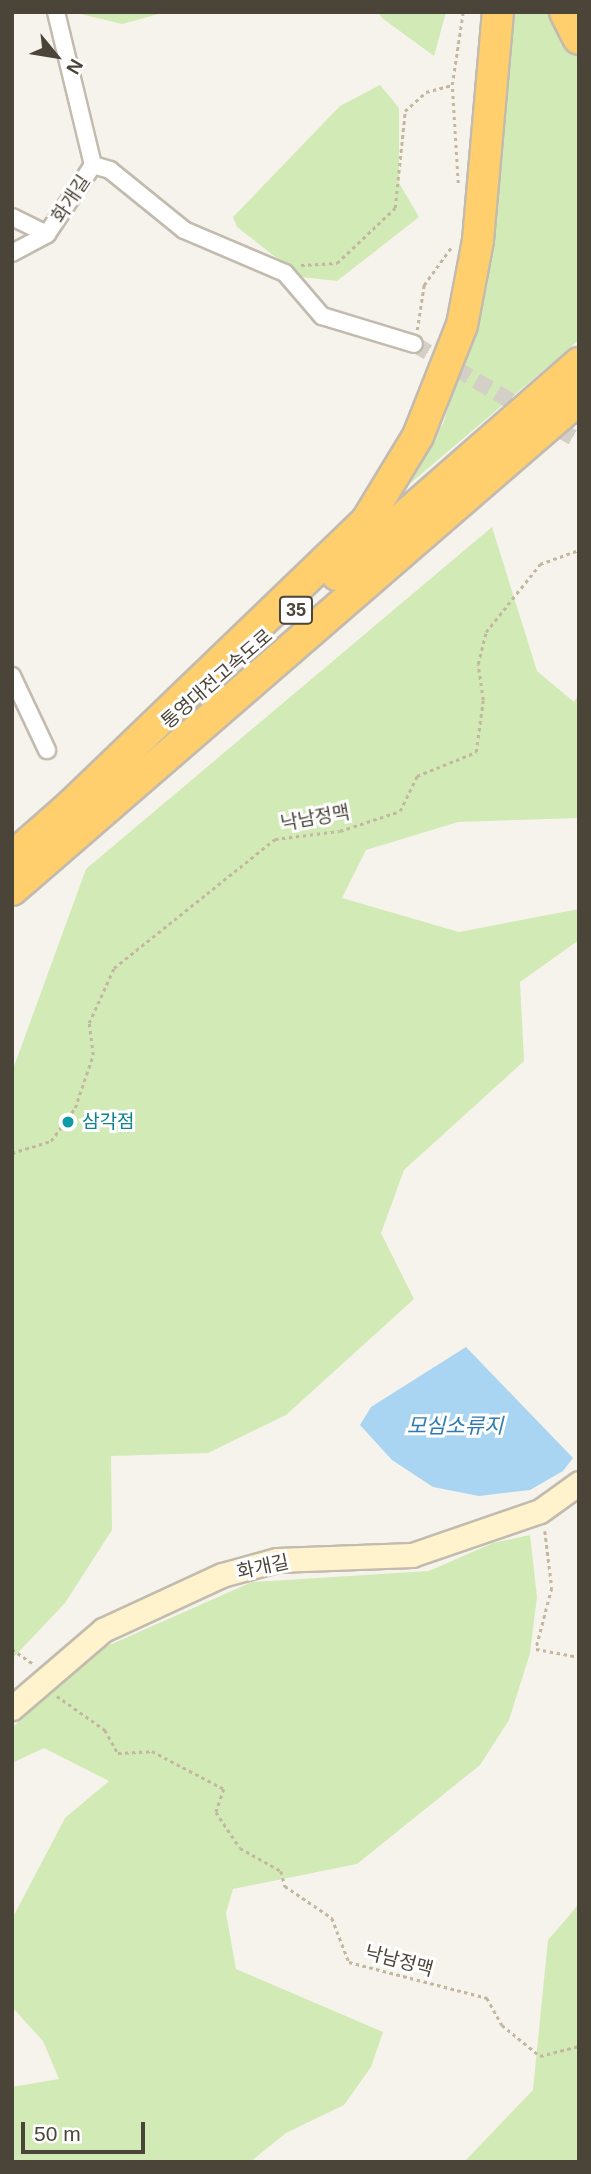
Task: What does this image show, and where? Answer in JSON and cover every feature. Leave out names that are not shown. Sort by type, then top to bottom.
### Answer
[{"type":"highway","points":[[62,814],[367,520],[418,436],[463,325],[478,240],[498,12]]},
{"type":"highway","points":[[565,12],[579,39]]},
{"type":"highway","name":"통영대전고속도로","points":[[12,857],[579,363]]},
{"type":"highway","name":"통영대전고속도로","points":[[12,890],[579,399]]},
{"type":"highway","points":[[406,549],[579,427]]},
{"type":"street","points":[[56,12],[93,165],[110,170],[184,230],[285,273],[322,316],[414,344]]},
{"type":"street","name":"화개길","points":[[12,253],[47,234],[93,165]]},
{"type":"street","points":[[12,217],[47,234]]},
{"type":"street","points":[[12,676],[47,750]]},
{"type":"street","name":"화개길","points":[[12,1708],[103,1630],[222,1575],[276,1560],[412,1555],[540,1511],[579,1483]]},
{"type":"path","points":[[459,187],[452,85],[458,76],[463,12]]},
{"type":"path","points":[[285,273],[293,264],[337,263],[395,208],[405,111],[426,92],[452,85]]},
{"type":"path","points":[[414,344],[425,285],[458,237]]},
{"type":"path","name":"낙남정맥","points":[[12,1153],[51,1141],[75,1108],[93,1055],[89,1023],[114,968],[275,839],[340,831],[400,811],[417,776],[476,751],[483,700],[478,664],[486,632],[540,564],[579,550]]},
{"type":"path","points":[[540,1511],[552,1553],[552,1588],[536,1649],[579,1657]]},
{"type":"path","name":"낙남정맥","points":[[12,1649],[45,1677],[60,1702],[105,1730],[118,1753],[152,1751],[224,1789],[216,1812],[240,1848],[281,1871],[285,1886],[332,1918],[349,1962],[486,1998],[502,2025],[540,2056],[579,2046]]},
{"type":"green space","points":[[72,12],[166,12],[122,24]]},
{"type":"green space","points":[[378,12],[446,12],[434,56],[382,18]]},
{"type":"green space","points":[[511,12],[554,12],[579,57],[579,340],[406,487],[411,467],[443,424],[487,287]]},
{"type":"green space","points":[[380,85],[399,108],[399,183],[419,217],[337,281],[301,277],[237,227],[233,217],[340,106]]},
{"type":"green space","points":[[492,527],[537,671],[574,702],[579,694],[579,818],[458,822],[366,850],[342,898],[459,932],[579,909],[579,940],[520,982],[524,1061],[404,1170],[381,1233],[414,1299],[286,1415],[208,1453],[111,1456],[112,1530],[65,1603],[12,1659],[12,1072],[86,869]]},
{"type":"green space","points":[[530,1535],[537,1597],[530,1653],[509,1720],[480,1765],[357,1864],[233,1889],[226,1913],[236,1969],[383,2032],[371,2067],[344,2105],[286,2133],[250,2162],[12,2162],[12,2087],[59,2079],[43,2041],[12,2007],[12,1919],[65,1818],[109,1781],[44,1748],[12,1763],[12,1728],[89,1654],[252,1582],[429,1571],[493,1543]]},
{"type":"green space","points":[[579,1904],[579,2162],[464,2162],[533,2090],[548,1940]]},
{"type":"water","name":"모심소류지","points":[[466,1347],[573,1458],[563,1471],[530,1490],[479,1496],[433,1487],[392,1460],[360,1425],[371,1407]]},
{"type":"tunnel","points":[[414,344],[579,441]]},
{"type":"place","name":"삼각점","points":[[68,1122]]}]
